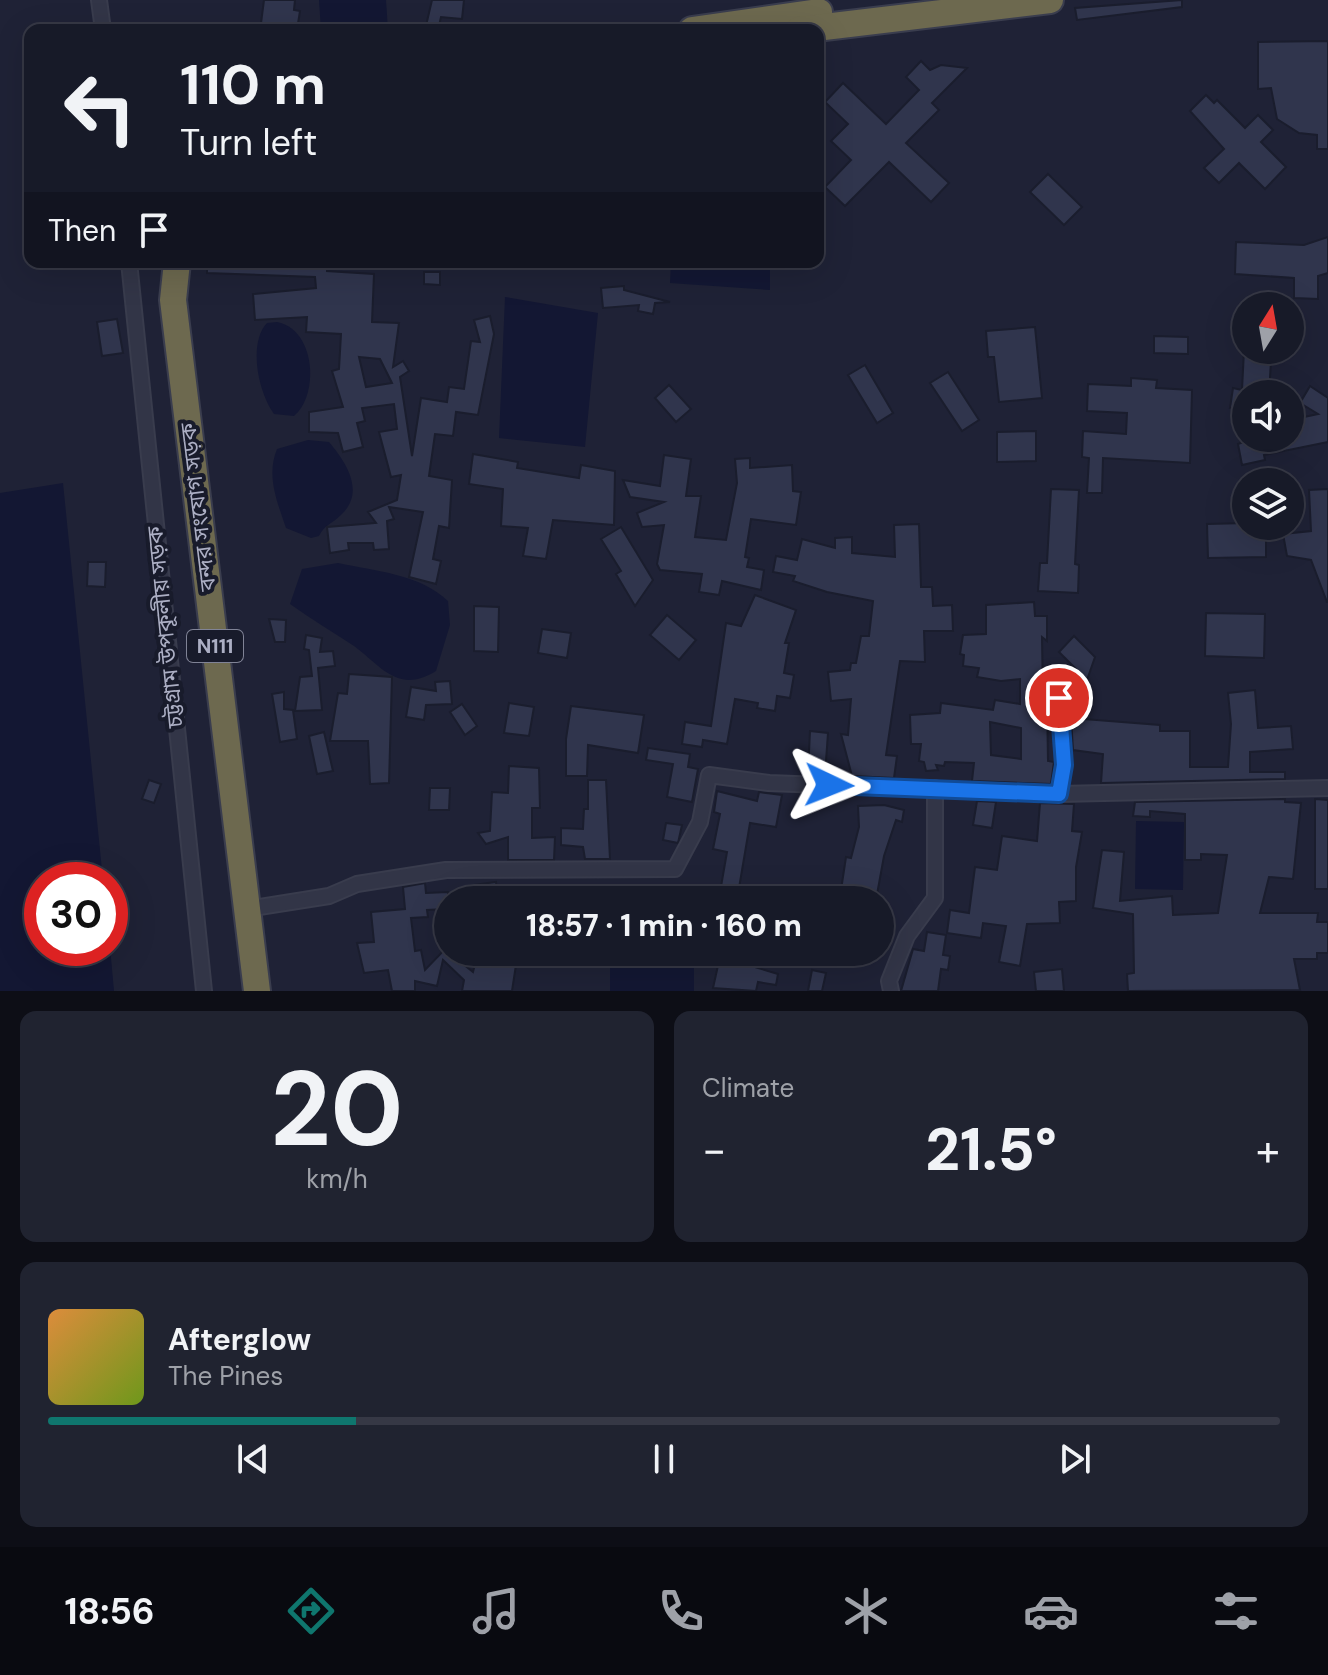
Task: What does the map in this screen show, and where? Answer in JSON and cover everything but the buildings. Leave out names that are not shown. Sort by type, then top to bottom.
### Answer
[{"type":"highway","points":[[737,24],[915,0]]},
{"type":"highway","points":[[824,27],[1050,0]]},
{"type":"highway","name":"N111","points":[[166,268],[173,300]]},
{"type":"highway","name":"বন্দর সংযোগ সড়ক","points":[[176,268],[173,300],[257,991]]},
{"type":"street","points":[[99,0],[102,24]]},
{"type":"street","name":"চট্টগ্রাম উপকূলীয় সড়ক","points":[[130,268],[204,991]]},
{"type":"street","points":[[1059,698],[1064,765],[1059,794]]},
{"type":"street","points":[[247,909],[329,896],[357,884],[446,870],[675,869],[700,822],[709,775],[769,783],[1059,794],[1328,788]]},
{"type":"street","points":[[891,991],[889,981],[907,936],[935,898],[935,788]]},
{"type":"water","points":[[319,0],[386,0],[388,24],[321,24]]},
{"type":"water","points":[[671,268],[770,268],[770,290],[670,283]]},
{"type":"water","points":[[505,297],[598,313],[585,447],[499,438]]},
{"type":"water","points":[[277,322],[290,327],[299,337],[310,363],[308,393],[294,416],[274,414],[263,393],[257,368],[261,332],[267,323]]},
{"type":"water","points":[[308,440],[329,442],[347,468],[353,487],[352,497],[341,515],[319,536],[311,538],[286,528],[276,498],[272,469],[277,449]]},
{"type":"water","points":[[63,483],[101,862],[24,862],[24,966],[112,966],[114,991],[0,991],[0,493]]},
{"type":"water","points":[[338,563],[411,579],[448,601],[450,625],[436,671],[411,680],[390,675],[354,646],[290,604],[302,569]]},
{"type":"water","points":[[1136,821],[1184,822],[1183,890],[1135,889]]},
{"type":"water","points":[[610,966],[694,966],[694,991],[610,991]]},
{"type":"route","points":[[829,785],[1059,794],[1064,765],[1059,698]]}]
